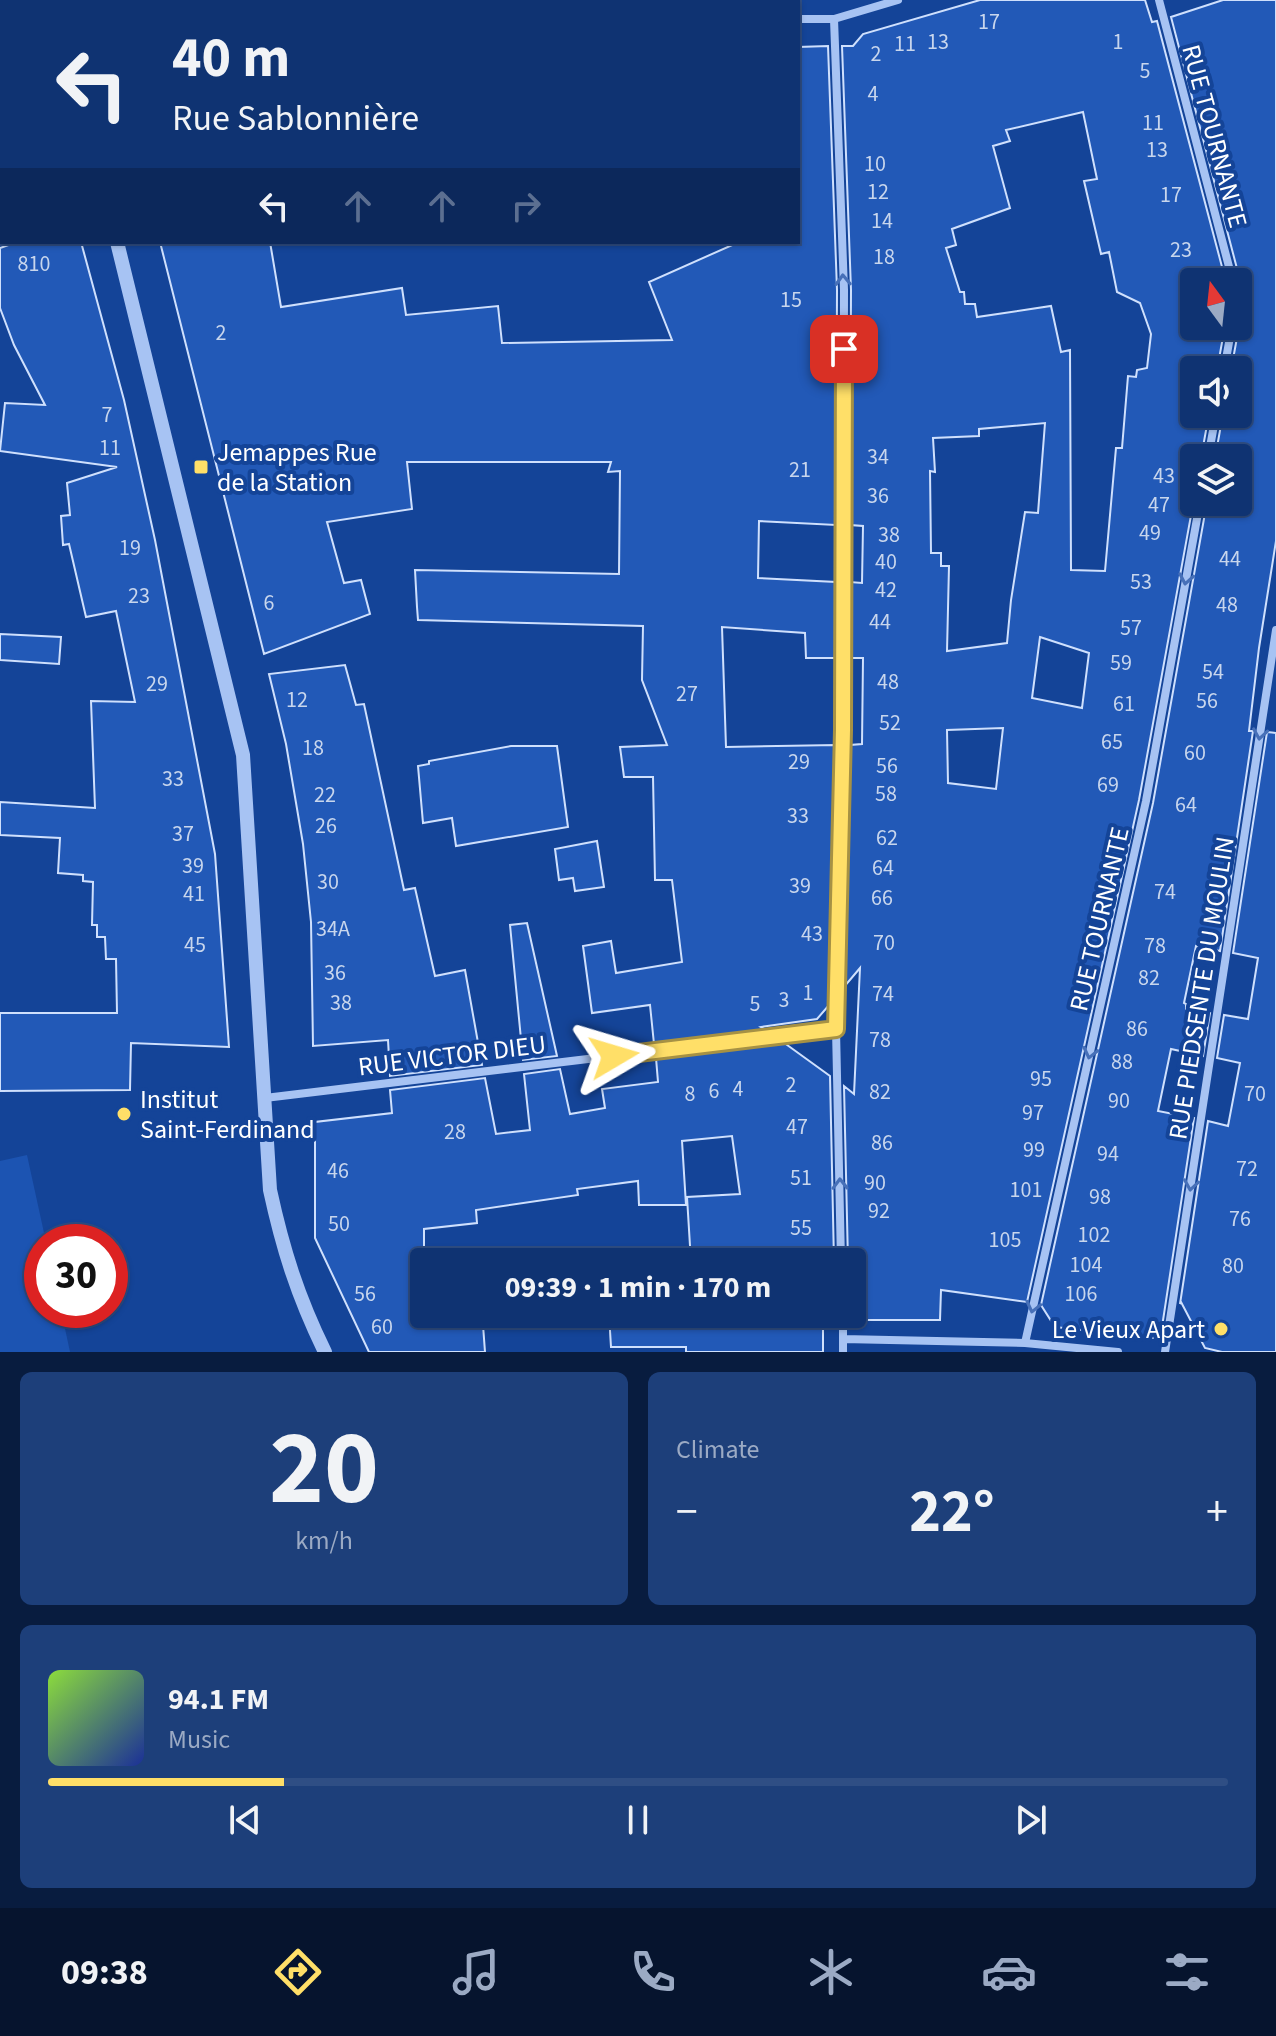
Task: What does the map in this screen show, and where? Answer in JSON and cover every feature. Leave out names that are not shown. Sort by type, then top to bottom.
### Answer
[{"type":"street","points":[[800,19],[834,19],[898,0]]},
{"type":"street","name":"RUE TOURNANTE","points":[[1159,0],[1229,268]]},
{"type":"street","points":[[834,19],[844,290],[843,715],[836,1029],[841,1248]]},
{"type":"street","points":[[117,244],[243,755],[270,1190],[284,1253],[304,1308],[325,1352]]},
{"type":"street","name":"RUE TOURNANTE","points":[[1025,1343],[1146,801],[1197,516]]},
{"type":"street","name":"RUE PIEDSENTE DU MOULIN","points":[[1165,1352],[1276,630]]},
{"type":"street","name":"RUE VICTOR DIEU","points":[[265,1098],[836,1029]]},
{"type":"street","points":[[843,1328],[843,1352]]},
{"type":"street","points":[[843,1339],[1025,1343],[1118,1352]]},
{"type":"shaded area","points":[[27,1155],[42,1224],[24,1224],[24,1328],[65,1328],[70,1352],[0,1352],[0,1161]]},
{"type":"building","points":[[980,0],[1145,0],[1152,22],[1157,21],[1222,268],[1180,268],[1180,340],[1222,340],[1220,356],[1180,356],[1180,428],[1206,428],[1204,444],[1180,444],[1180,516],[1191,516],[1139,800],[1027,1302],[941,1290],[940,1320],[866,1320],[866,1248],[848,1248],[844,1086],[854,1094],[860,968],[844,987],[850,745],[862,744],[863,658],[850,658],[850,582],[862,583],[863,526],[850,525],[851,290],[842,46],[853,46],[863,34]],"holes":[[[1083,112],[1097,179],[1084,181],[1101,254],[1109,252],[1117,292],[1140,303],[1151,334],[1147,368],[1137,370],[1136,377],[1128,376],[1122,448],[1116,448],[1105,571],[1071,570],[1070,350],[1061,352],[1051,306],[977,317],[975,304],[965,304],[964,292],[960,292],[946,248],[956,245],[952,229],[1010,208],[993,146],[1010,141],[1006,130]],[[1045,423],[1038,513],[1025,512],[1007,643],[947,651],[949,566],[941,566],[941,553],[931,553],[930,471],[935,472],[933,438],[979,436],[979,429]],[[1040,637],[1089,653],[1082,708],[1032,698]],[[1003,728],[996,789],[948,783],[947,730]]]},
{"type":"building","points":[[1223,0],[1276,0],[1276,541],[1259,648],[1249,731],[1253,731],[1220,951],[1196,946],[1184,1003],[1186,1009],[1210,1013],[1203,1056],[1171,1049],[1158,1111],[1194,1118],[1162,1327],[1153,1338],[1055,1327],[1041,1305],[1153,803],[1204,516],[1252,516],[1252,444],[1218,444],[1220,428],[1252,428],[1252,356],[1234,356],[1237,340],[1252,340],[1252,268],[1237,268],[1171,17]]},
{"type":"building","points":[[828,46],[837,290],[836,525],[759,521],[758,578],[836,582],[836,658],[806,658],[805,633],[722,627],[726,747],[836,745],[830,1004],[817,1019],[761,1027],[766,1030],[654,1044],[650,1005],[592,1013],[583,946],[611,941],[616,973],[682,962],[672,880],[655,880],[653,777],[624,777],[620,747],[667,745],[642,680],[643,626],[418,620],[417,607],[415,570],[619,574],[620,471],[608,472],[611,462],[407,462],[412,509],[327,522],[344,583],[361,580],[370,614],[264,654],[161,244],[270,244],[281,307],[402,288],[406,315],[498,306],[502,343],[672,340],[649,282],[734,244],[800,244],[800,47]]},
{"type":"building","points":[[11,244],[82,244],[124,400],[155,540],[215,854],[229,1047],[131,1043],[130,1090],[0,1091],[0,1013],[117,1013],[116,959],[106,959],[105,937],[97,937],[97,925],[92,925],[93,882],[83,881],[83,875],[58,873],[60,838],[0,835],[0,802],[95,808],[91,701],[135,702],[116,611],[86,617],[69,544],[63,545],[61,516],[70,515],[67,483],[117,467],[0,451],[5,403],[45,405],[14,345],[0,308],[0,248]]},
{"type":"building","points":[[0,634],[61,637],[59,664],[0,660]]},
{"type":"building","points":[[345,665],[356,705],[364,704],[404,890],[415,888],[435,976],[465,970],[482,1065],[390,1076],[388,1040],[313,1046],[311,922],[303,844],[286,744],[269,674]]},
{"type":"building","points":[[1267,732],[1276,733],[1276,1352],[1222,1352],[1205,1348],[1180,1304],[1208,1121],[1228,1126],[1240,1063],[1217,1058],[1224,1015],[1248,1019],[1258,958],[1233,953]]},
{"type":"building","points":[[511,746],[557,746],[568,827],[456,846],[452,818],[423,823],[418,766],[429,764],[429,761]]},
{"type":"building","points":[[597,841],[604,887],[575,891],[573,878],[559,880],[555,849]]},
{"type":"building","points":[[527,923],[557,1056],[523,1060],[510,925]]},
{"type":"building","points":[[783,1042],[830,1076],[834,1248],[690,1248],[687,1197],[740,1194],[732,1136],[682,1141],[686,1205],[639,1205],[638,1181],[577,1189],[578,1195],[476,1210],[477,1223],[424,1229],[424,1248],[410,1248],[410,1328],[483,1328],[485,1352],[369,1352],[315,1238],[315,1122],[392,1113],[390,1090],[485,1078],[496,1134],[530,1130],[524,1074],[560,1069],[570,1114],[605,1108],[602,1089],[658,1082],[656,1058]]},
{"type":"building","points":[[610,1328],[823,1328],[823,1352],[686,1352],[686,1347],[611,1347]]},
{"type":"place","name":"Jemappes Rue de la Station","points":[[201,467]]},
{"type":"place","name":"Institut Saint-Ferdinand","points":[[124,1114]]},
{"type":"place","name":"Le Vieux Apart","points":[[1221,1329]]},
{"type":"route","points":[[614,1056],[836,1029],[843,730],[844,349]]}]
